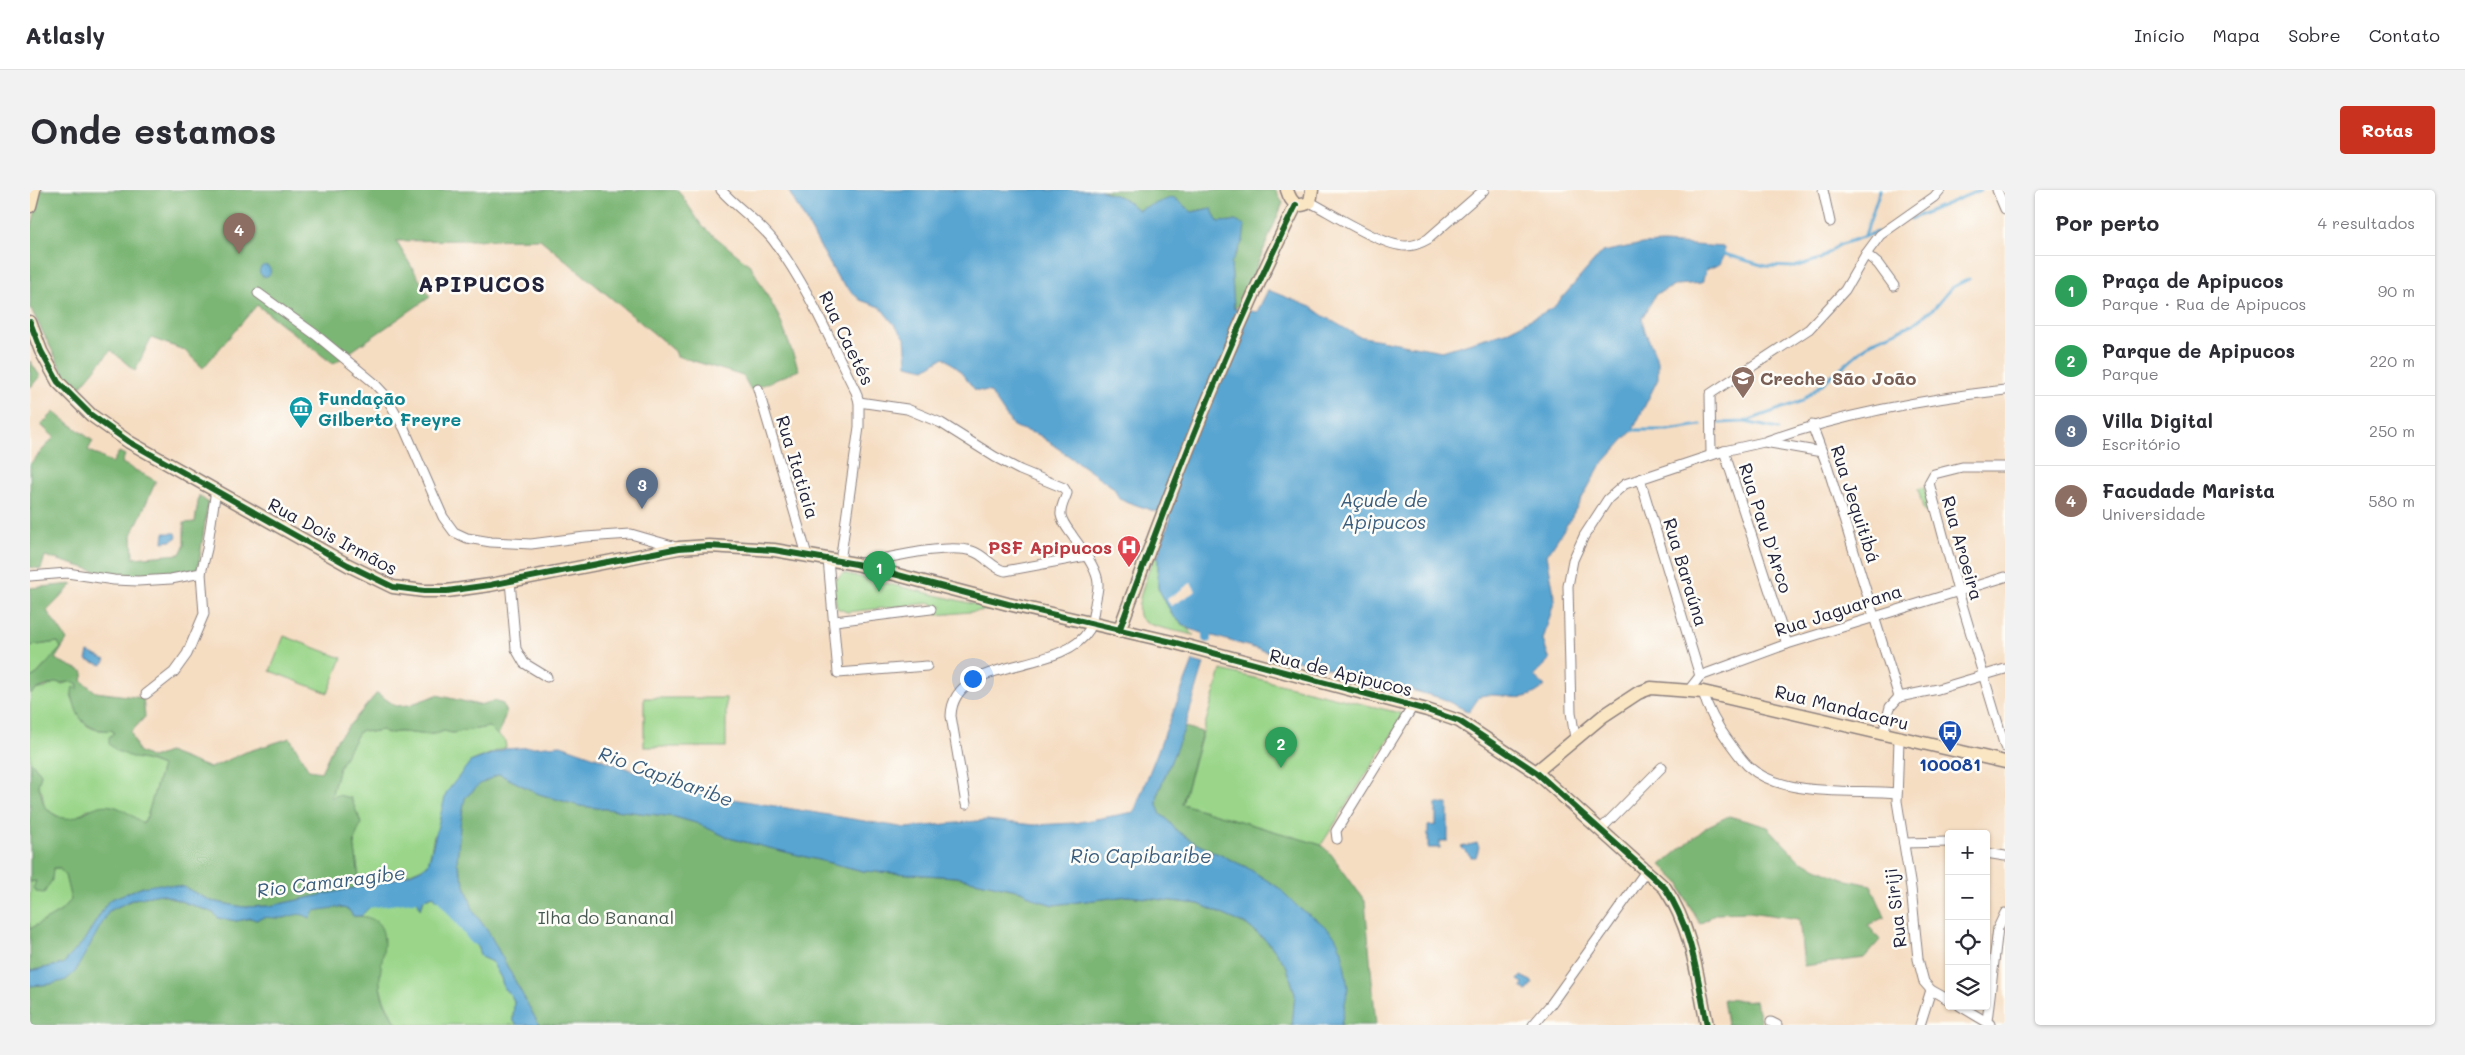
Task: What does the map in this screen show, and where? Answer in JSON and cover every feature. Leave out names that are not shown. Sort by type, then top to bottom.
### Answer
[{"type":"main road","points":[[30,206],[34,190]]},
{"type":"main road","points":[[1287,190],[1292,202],[1296,206]]},
{"type":"main road","points":[[1119,631],[1158,522],[1256,285],[1296,206],[1311,196]]},
{"type":"main road","name":"Rua Dois Irmãos","points":[[30,322],[41,351],[58,382],[90,415],[129,442],[355,569],[393,587],[424,591],[447,591],[510,581],[679,548],[744,548],[811,555]]},
{"type":"main road","name":"Rua de Apipucos","points":[[811,555],[856,564],[925,584],[1172,642],[1413,706],[1459,721],[1536,772],[1665,888],[1677,906],[1688,933],[1707,1025]]},
{"type":"main road","name":"Rua Mandacaru","points":[[1575,738],[1603,716],[1644,689],[1670,688],[1703,692],[1899,739],[2005,762]]},
{"type":"main road","points":[[1536,772],[1575,738]]},
{"type":"street","name":"Rua Caetés","points":[[720,190],[761,227],[790,264],[810,299],[859,402],[859,427],[834,560],[838,673],[927,666]]},
{"type":"street","points":[[1311,196],[1374,236],[1405,246],[1419,244],[1428,239],[1484,190]]},
{"type":"street","points":[[1823,190],[1830,222]]},
{"type":"street","points":[[1997,190],[2005,209]]},
{"type":"street","points":[[1711,454],[1710,394],[1809,329],[1845,290],[1866,254],[1880,235],[1937,194]]},
{"type":"street","points":[[1866,254],[1878,264],[1894,286]]},
{"type":"street","points":[[258,293],[316,335],[373,382],[386,396],[404,428],[443,517],[454,532],[468,538],[511,544],[540,544],[585,537],[631,534],[679,548]]},
{"type":"street","name":"Rua Itatiaia","points":[[758,388],[811,555]]},
{"type":"street","points":[[1575,738],[1571,712],[1567,614],[1568,586],[1574,560],[1584,536],[1608,499],[1625,484],[1711,454],[1764,442],[1812,425],[1944,398],[2005,390]]},
{"type":"street","points":[[859,402],[907,409],[941,423],[995,457],[1020,470],[1064,488],[1066,493],[1060,511],[1062,521],[1086,556],[1098,584],[1092,624],[1086,634],[1065,650],[984,675],[973,681],[956,697],[951,707],[951,716],[966,804]]},
{"type":"street","name":"Rua Jequitibá","points":[[1812,425],[1900,697]]},
{"type":"street","points":[[1764,442],[1822,452]]},
{"type":"street","name":"Rua Pau D'Arco","points":[[1724,451],[1787,644]]},
{"type":"street","name":"Rua Aroeira","points":[[2005,466],[1962,467],[1934,474],[1929,483],[1958,591],[2005,747]]},
{"type":"street","name":"Rua Baraúna","points":[[1640,479],[1700,676]]},
{"type":"street","points":[[146,694],[174,672],[187,654],[204,614],[201,573],[207,549],[216,490]]},
{"type":"street","points":[[856,564],[925,552],[965,549],[982,555],[997,568],[1005,571],[1086,556]]},
{"type":"street","points":[[30,576],[67,573],[114,580],[138,581],[171,579],[201,573]]},
{"type":"street","name":"Rua Jaguarana","points":[[1700,676],[1787,644],[1873,616],[2005,577]]},
{"type":"street","points":[[510,581],[516,649],[524,663],[546,677]]},
{"type":"street","points":[[835,621],[931,609]]},
{"type":"street","points":[[1883,734],[1890,707],[1900,697],[2005,669]]},
{"type":"street","points":[[1689,690],[1700,676]]},
{"type":"street","points":[[1703,692],[1709,712],[1720,729],[1749,767],[1766,776],[1786,785],[1806,789],[1897,793]]},
{"type":"street","points":[[1337,839],[1336,831],[1413,706]]},
{"type":"street","name":"Rua Siriji","points":[[1899,739],[1897,793],[1911,888],[1918,959],[1924,982],[1931,990]]},
{"type":"street","points":[[1600,830],[1662,767]]},
{"type":"street","points":[[1904,843],[1945,842]]},
{"type":"street","points":[[1990,854],[2005,856]]},
{"type":"street","points":[[1533,1025],[1551,1004],[1646,871]]},
{"type":"street","points":[[1967,1010],[1989,1023],[1998,928],[2005,913]]},
{"type":"street","points":[[1920,1025],[1931,990],[1945,998]]},
{"type":"green space","points":[[40,190],[678,190],[702,226],[751,266],[779,317],[799,370],[751,390],[743,376],[677,356],[675,351],[540,239],[396,241],[430,297],[333,364],[257,305],[203,368],[184,350],[151,338],[135,371],[111,350],[80,387],[65,376],[30,307],[30,235]]},
{"type":"green space","points":[[1100,190],[1276,190],[1283,203],[1241,304],[1234,309],[1231,262],[1238,251],[1235,221],[1218,222],[1210,208],[1192,212],[1154,205],[1138,210],[1122,198]]},
{"type":"green space","points":[[30,361],[40,376],[30,388]]},
{"type":"green space","points":[[54,412],[93,441],[88,450],[112,463],[119,452],[125,455],[122,463],[156,481],[132,535],[133,558],[180,554],[184,546],[184,523],[195,522],[199,495],[208,503],[198,569],[119,578],[45,556],[41,569],[30,567],[30,464],[54,437],[41,425]]},
{"type":"green space","points":[[1924,487],[1930,510],[1924,512],[1918,489]]},
{"type":"green space","points":[[1158,555],[1158,588],[1173,616],[1194,635],[1166,629],[1141,619],[1139,614],[1140,599],[1153,559]]},
{"type":"green space","points":[[843,573],[990,608],[990,610],[937,615],[936,606],[931,603],[847,612],[837,608],[832,583]]},
{"type":"green space","points":[[73,584],[47,611],[67,640],[55,659],[84,672],[82,681],[96,692],[143,698],[145,717],[131,732],[138,751],[152,758],[168,752],[210,768],[246,752],[290,738],[309,770],[321,772],[335,742],[377,693],[396,706],[409,705],[437,695],[479,705],[494,701],[503,704],[506,713],[498,736],[489,727],[452,733],[444,731],[429,734],[386,733],[382,730],[370,732],[362,730],[359,732],[339,767],[331,797],[338,795],[351,798],[361,823],[354,841],[359,879],[357,887],[270,906],[243,907],[211,901],[184,887],[142,887],[109,900],[83,942],[63,964],[30,971],[30,929],[61,911],[71,900],[65,875],[59,868],[53,868],[52,880],[44,893],[36,892],[33,888],[36,881],[30,882],[30,761],[41,774],[38,785],[44,805],[55,815],[71,818],[104,805],[116,807],[143,823],[147,817],[162,766],[117,751],[109,744],[109,737],[114,733],[112,730],[92,727],[82,720],[76,709],[72,694],[73,687],[78,689],[78,684],[73,682],[56,682],[32,692],[30,695],[30,678],[37,674],[61,648],[58,642],[30,646],[30,588]]},
{"type":"green space","points":[[284,636],[342,658],[328,693],[270,671]]},
{"type":"green space","points":[[59,642],[61,648],[37,674],[30,678],[30,646]]},
{"type":"green space","points":[[1221,670],[1400,713],[1401,720],[1321,845],[1182,804]]},
{"type":"green space","points":[[72,681],[79,686],[78,690],[71,695],[83,722],[94,729],[112,730],[117,751],[162,766],[147,817],[142,823],[125,812],[88,809],[72,820],[65,820],[44,806],[42,792],[38,785],[41,774],[30,761],[30,695],[34,690],[45,688],[56,682],[62,684]]},
{"type":"green space","points":[[644,698],[726,698],[726,747],[644,747]]},
{"type":"green space","points":[[489,727],[505,741],[506,747],[470,762],[434,836],[428,865],[406,874],[357,887],[359,879],[354,841],[359,816],[356,812],[331,797],[339,767],[359,732],[362,730],[370,732],[382,730],[386,733],[429,734],[444,731],[452,733]]},
{"type":"green space","points":[[1185,727],[1202,732],[1182,804],[1321,845],[1331,854],[1365,901],[1376,1025],[1341,1025],[1344,1008],[1320,922],[1300,909],[1279,888],[1246,867],[1195,843],[1177,831],[1165,817],[1161,816],[1157,804],[1158,793]]},
{"type":"green space","name":"Ilha do Bananal","points":[[499,774],[539,794],[580,806],[675,817],[696,823],[729,838],[863,871],[956,877],[1021,891],[1037,900],[1053,905],[1128,896],[1199,904],[1247,925],[1269,943],[1287,967],[1295,994],[1292,1025],[539,1025],[489,933],[474,912],[457,862],[460,825],[465,798],[480,784]]},
{"type":"green space","points":[[1729,816],[1768,827],[1799,860],[1843,879],[1871,885],[1885,917],[1868,925],[1880,940],[1864,958],[1804,966],[1799,919],[1749,912],[1717,913],[1700,924],[1684,896],[1680,884],[1661,865],[1708,826]]},
{"type":"green space","points":[[53,868],[59,868],[65,875],[71,900],[61,911],[30,929],[30,882],[52,874]]},
{"type":"green space","points":[[391,892],[396,896],[417,899],[422,906],[424,899],[434,896],[462,911],[464,921],[460,923],[470,928],[481,957],[492,962],[501,978],[504,989],[511,995],[514,1001],[513,1020],[517,1025],[398,1025],[387,1007],[380,986],[382,935],[379,927],[373,920],[361,916],[375,902]]},
{"type":"green space","points":[[160,894],[214,913],[218,918],[237,921],[251,918],[256,920],[269,915],[285,918],[294,913],[312,915],[314,911],[336,907],[349,910],[353,916],[368,917],[377,922],[382,930],[384,939],[380,989],[386,1006],[398,1025],[30,1025],[30,986],[52,984],[101,925],[109,911],[134,899]]},
{"type":"green space","points":[[1723,999],[1755,1001],[1762,1025],[1727,1025]]},
{"type":"water","name":"Açude de Apipucos","points":[[788,190],[1100,190],[1123,198],[1138,210],[1173,197],[1192,212],[1211,208],[1218,222],[1235,221],[1245,225],[1243,241],[1231,263],[1234,309],[1257,312],[1268,290],[1311,307],[1358,336],[1442,351],[1505,332],[1553,308],[1602,252],[1642,244],[1663,243],[1724,247],[1724,254],[1720,264],[1706,270],[1702,283],[1677,285],[1656,294],[1642,318],[1645,331],[1658,361],[1658,379],[1633,430],[1600,466],[1568,523],[1547,555],[1555,599],[1543,640],[1550,660],[1534,676],[1545,686],[1536,693],[1521,698],[1499,695],[1480,696],[1469,712],[1441,698],[1285,657],[1189,629],[1173,616],[1158,588],[1158,555],[1171,517],[1119,499],[1114,488],[1039,435],[1013,426],[990,392],[975,390],[958,369],[944,357],[925,369],[907,365],[905,338],[880,307],[860,300],[839,280]]},
{"type":"water","points":[[265,265],[271,271],[265,277],[259,271]]},
{"type":"water","points":[[164,533],[176,533],[177,537],[171,541],[163,542]]},
{"type":"water","points":[[88,652],[106,660],[102,665],[86,660]]},
{"type":"water","name":"Rio Capibaribe","points":[[1193,661],[1204,664],[1185,727],[1158,793],[1157,804],[1161,815],[1177,831],[1195,843],[1246,867],[1279,888],[1300,909],[1320,922],[1335,936],[1342,951],[1348,988],[1341,1025],[1292,1025],[1295,994],[1287,967],[1269,943],[1247,925],[1199,904],[1128,896],[1053,905],[1037,900],[1021,891],[956,877],[863,871],[729,838],[696,823],[675,817],[580,806],[539,794],[499,774],[480,784],[465,798],[460,825],[457,862],[474,912],[489,933],[539,1025],[517,1025],[513,1020],[514,1001],[511,995],[504,989],[501,978],[492,962],[481,957],[470,928],[459,923],[464,921],[462,911],[455,910],[455,905],[440,899],[436,900],[434,896],[424,899],[420,909],[417,899],[396,896],[391,893],[375,902],[361,916],[353,916],[349,910],[340,907],[314,911],[310,918],[300,914],[283,918],[266,917],[256,920],[251,918],[237,921],[218,918],[214,913],[161,894],[134,899],[109,911],[75,972],[66,980],[52,984],[30,986],[30,971],[63,964],[83,942],[109,900],[142,887],[160,884],[184,887],[211,901],[243,907],[270,906],[408,875],[428,865],[446,793],[470,762],[505,749],[561,745],[654,778],[733,799],[906,828],[987,820],[1034,825],[1074,823],[1134,812]]},
{"type":"water","points":[[1436,804],[1448,804],[1448,841],[1440,841],[1440,848],[1428,848],[1428,826],[1436,825]]},
{"type":"water","points":[[1477,843],[1479,847],[1476,857],[1471,857],[1461,847]]},
{"type":"water","points":[[1521,976],[1533,982],[1527,991],[1521,987],[1523,983],[1518,980]]},
{"type":"pier","points":[[1191,583],[1196,591],[1171,606],[1167,599]]},
{"type":"waterway","points":[[1865,235],[1880,190]]},
{"type":"waterway","points":[[1911,219],[1980,190]]},
{"type":"waterway","points":[[1724,254],[1765,266],[1794,267],[1820,259],[1839,245],[1877,232]]},
{"type":"waterway","points":[[1718,423],[1744,422],[1802,401],[1871,342],[1913,324],[1935,307],[1951,288],[1969,279]]},
{"type":"waterway","points":[[1745,422],[1778,429]]},
{"type":"waterway","points":[[1633,430],[1668,430],[1701,425]]},
{"type":"waterway","name":"Rio Capibaribe","points":[[438,886],[477,936]]},
{"type":"waterway","name":"Rio Camaragibe","points":[[360,900],[418,892]]},
{"type":"cycle path","points":[[1119,631],[1159,523],[1224,362],[1296,205]]},
{"type":"cycle path","points":[[30,322],[41,351],[58,382],[91,415],[129,442],[348,565],[393,587],[424,591],[447,591],[490,585],[679,548],[709,546],[774,550],[856,564],[1008,604],[1172,642],[1427,710],[1459,721],[1536,772],[1665,888],[1682,920],[1688,937],[1707,1025]]},
{"type":"place","name":"Facudade Marista","points":[[239,254]]},
{"type":"place","name":"Creche São João","points":[[1743,399]]},
{"type":"place","name":"Fundação Gilberto Freyre","points":[[301,429]]},
{"type":"place","name":"Villa Digital","points":[[642,509]]},
{"type":"place","name":"PSF Apipucos","points":[[1129,568]]},
{"type":"place","name":"Praça de Apipucos","points":[[879,592]]},
{"type":"place","name":"100081","points":[[1950,753]]},
{"type":"place","name":"Parque de Apipucos","points":[[1281,768]]},
{"type":"district","name":"APIPUCOS","points":[[482,283]]}]
